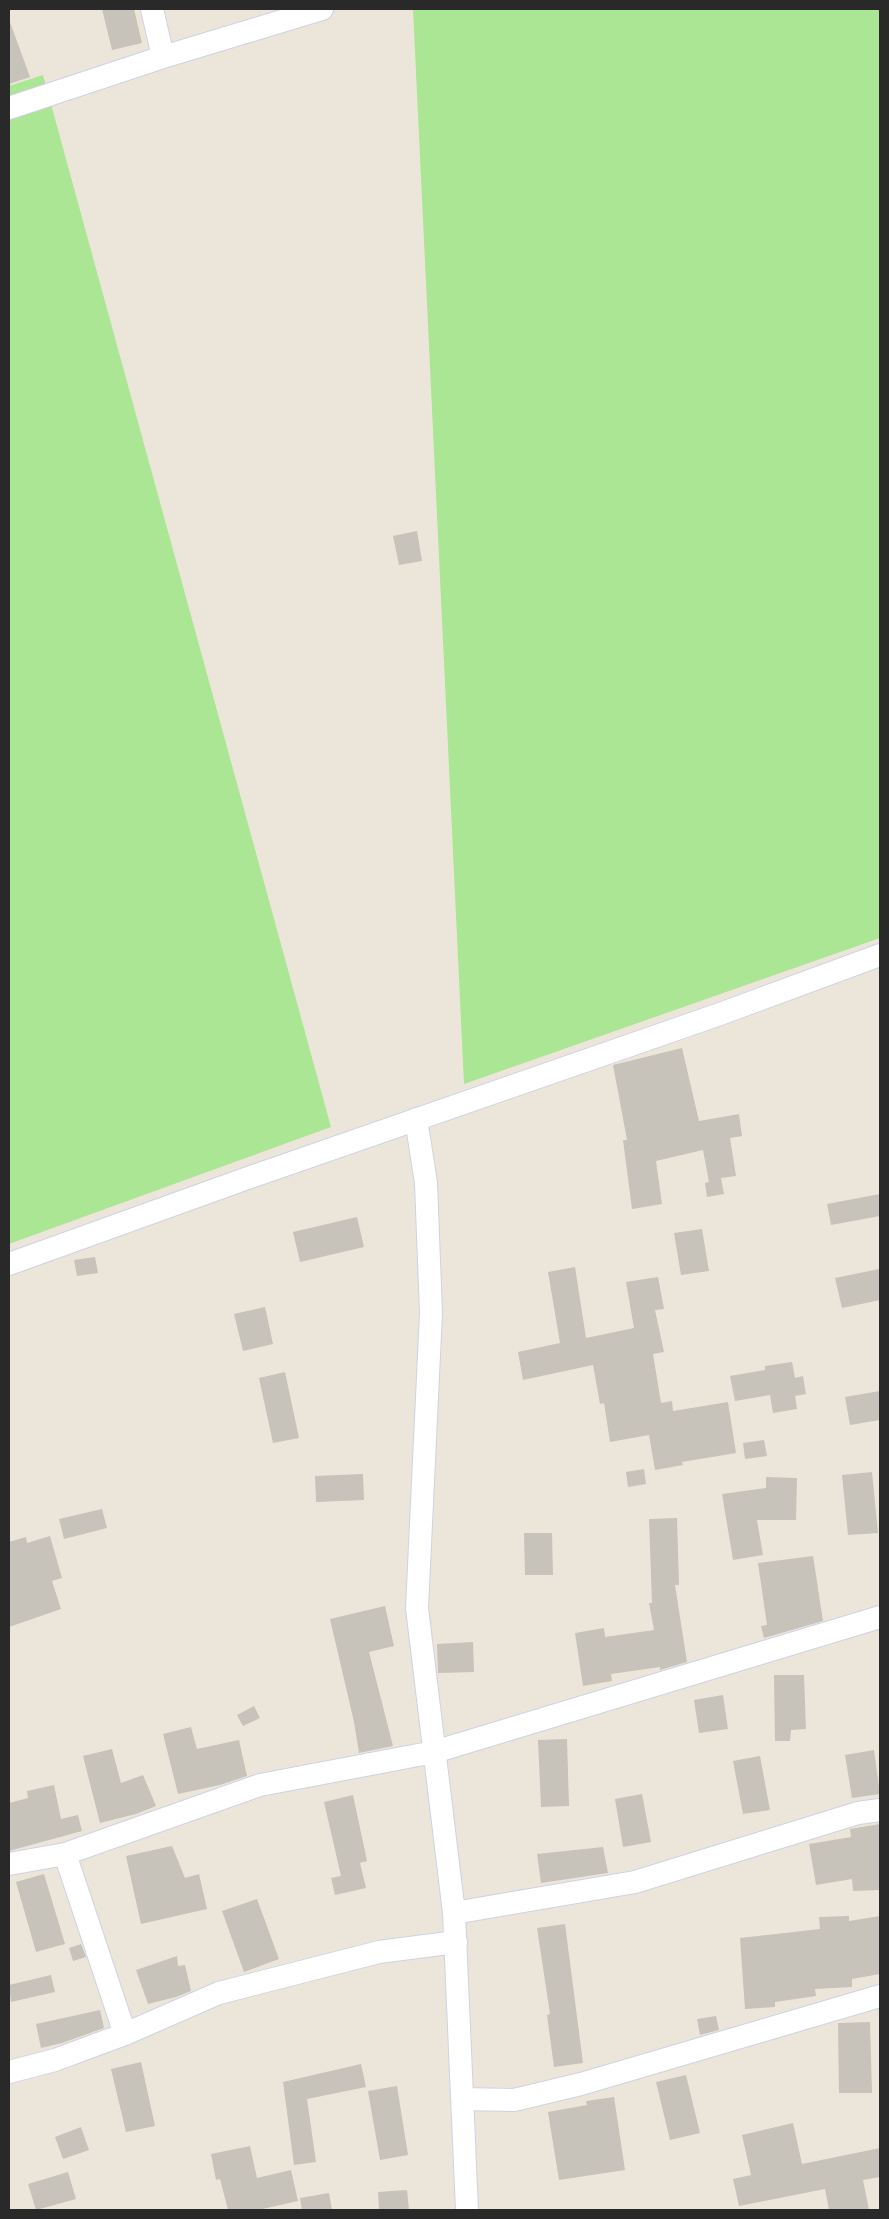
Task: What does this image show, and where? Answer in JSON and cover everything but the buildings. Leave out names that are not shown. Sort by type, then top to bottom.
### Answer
[{"type":"street","points":[[152,9],[163,57]]},
{"type":"street","points":[[9,108],[163,57],[322,9]]},
{"type":"street","points":[[9,1264],[416,1119],[720,1014],[880,955]]},
{"type":"street","points":[[416,1119],[426,1183],[431,1313],[417,1608],[454,1913],[467,2210]]},
{"type":"street","points":[[9,1864],[65,1854],[260,1785],[434,1752],[880,1617]]},
{"type":"street","points":[[454,1913],[635,1882],[858,1813],[880,1810]]},
{"type":"street","points":[[65,1854],[126,2034]]},
{"type":"street","points":[[9,2072],[55,2060],[126,2034],[219,1993],[379,1952],[456,1942]]},
{"type":"street","points":[[463,2099],[514,2100],[571,2086],[880,1996]]},
{"type":"green space","points":[[413,9],[880,9],[880,938],[464,1084]]},
{"type":"green space","points":[[43,75],[331,1127],[9,1244],[9,86]]}]
